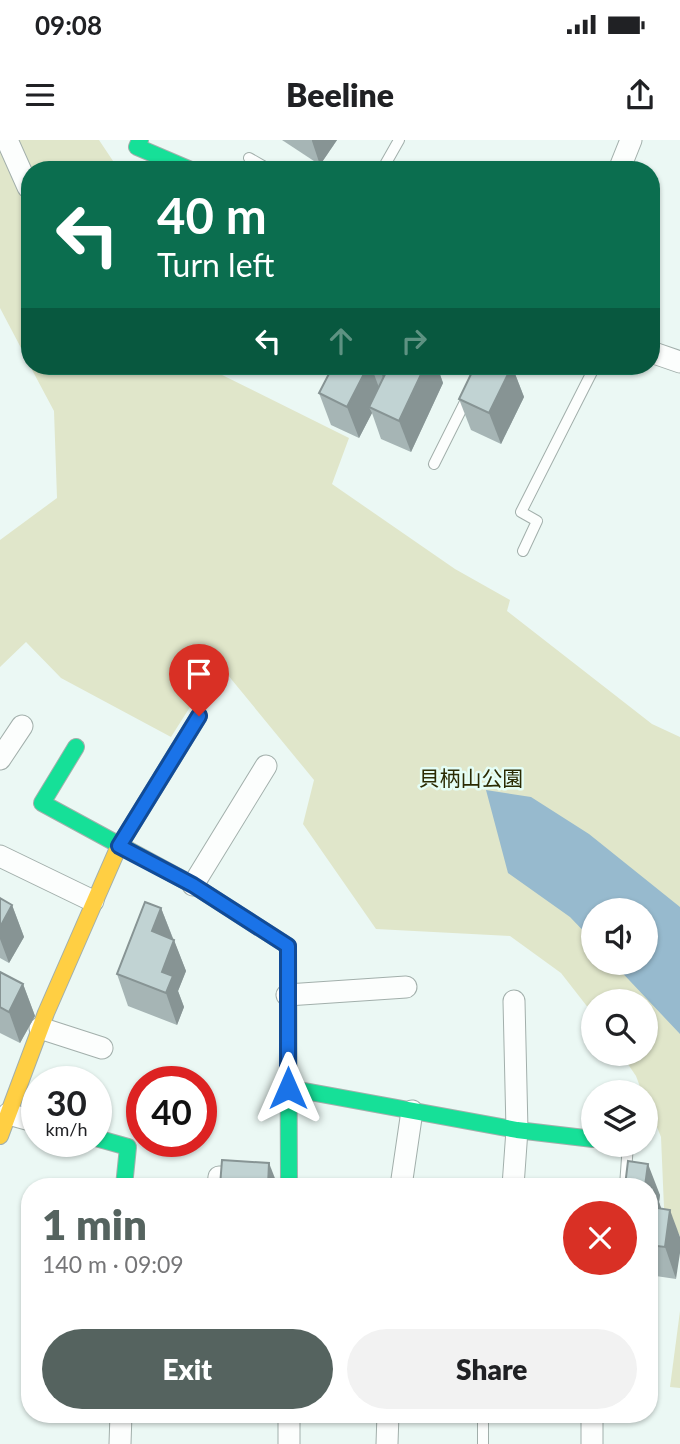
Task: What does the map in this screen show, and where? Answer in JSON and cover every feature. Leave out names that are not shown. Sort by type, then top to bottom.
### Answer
[{"type":"street","points":[[7,140],[21,171]]},
{"type":"street","points":[[140,140],[137,147],[170,161]]},
{"type":"street","points":[[623,161],[631,140]]},
{"type":"street","points":[[660,355],[680,362]]},
{"type":"street","points":[[0,1136],[40,1028],[119,846],[199,716]]},
{"type":"street","points":[[0,759],[22,726]]},
{"type":"street","points":[[76,747],[42,803],[193,885],[288,946],[288,1088],[279,1178]]},
{"type":"street","points":[[193,885],[266,766]]},
{"type":"street","points":[[0,856],[93,901]]},
{"type":"street","points":[[288,995],[406,987]]},
{"type":"street","points":[[514,1001],[517,1130],[514,1178]]},
{"type":"street","points":[[40,1028],[102,1048]]},
{"type":"street","points":[[288,1088],[517,1130],[581,1138]]},
{"type":"street","points":[[402,1178],[412,1111]]},
{"type":"street","points":[[8,1114],[21,1118]]},
{"type":"street","points":[[112,1142],[128,1147],[125,1178]]},
{"type":"street","points":[[120,1444],[121,1423]]},
{"type":"street","points":[[289,1423],[289,1444]]},
{"type":"street","points":[[387,1444],[388,1423]]},
{"type":"street","points":[[592,1423],[592,1444]]},
{"type":"lane","points":[[387,161],[399,140]]},
{"type":"lane","points":[[249,158],[254,161]]},
{"type":"lane","points":[[523,551],[537,521],[521,512],[590,375]]},
{"type":"lane","points":[[434,464],[471,390]]},
{"type":"lane","points":[[626,1178],[627,1157]]},
{"type":"lane","points":[[482,1444],[483,1423]]},
{"type":"green space","points":[[20,140],[99,140],[113,161],[21,161],[21,348],[0,308],[0,150]]},
{"type":"green space","name":"貝柄山公園","points":[[35,375],[222,375],[349,438],[332,484],[455,569],[510,600],[507,611],[652,724],[680,737],[680,1236],[664,1208],[661,1137],[658,1130],[658,1080],[638,1080],[629,1066],[658,1066],[658,989],[581,989],[581,999],[561,973],[510,936],[376,929],[303,824],[314,780],[218,663],[171,737],[61,678],[26,642],[0,667],[0,540],[57,498],[54,411]]},
{"type":"green space","points":[[680,1311],[680,1388],[670,1387]]},
{"type":"water","points":[[486,790],[531,797],[589,834],[680,907],[680,1034],[658,1011],[658,989],[638,989],[624,975],[658,975],[658,898],[581,898],[581,928],[570,917],[508,873]]},
{"type":"building","points":[[328,375],[363,375],[347,407],[319,393]]},
{"type":"building","points":[[385,375],[421,375],[399,421],[369,407]]},
{"type":"building","points":[[471,375],[508,375],[489,413],[459,399]]},
{"type":"building","points":[[0,898],[12,905],[0,927]]},
{"type":"building","points":[[145,902],[161,908],[152,931],[174,940],[162,972],[173,976],[166,993],[117,974]]},
{"type":"building","points":[[0,972],[23,984],[9,1012],[0,1007]]},
{"type":"building","points":[[222,1160],[269,1163],[268,1178],[221,1178]]},
{"type":"building","points":[[628,1161],[648,1164],[646,1178],[626,1178]]},
{"type":"building","points":[[658,1208],[670,1210],[665,1247],[658,1246]]},
{"type":"traffic: fast","points":[[140,140],[137,147],[170,161]]},
{"type":"traffic: fast","points":[[119,846],[199,716]]},
{"type":"traffic: fast","points":[[76,747],[42,803],[193,885],[288,946],[289,1178]]},
{"type":"traffic: fast","points":[[288,1088],[517,1130],[581,1138]]},
{"type":"traffic: fast","points":[[112,1142],[128,1147],[125,1178]]},
{"type":"traffic: slow","points":[[0,1136],[46,1013],[119,846]]},
{"type":"route","points":[[199,716],[119,846],[193,885],[288,946],[288,1088]]}]
